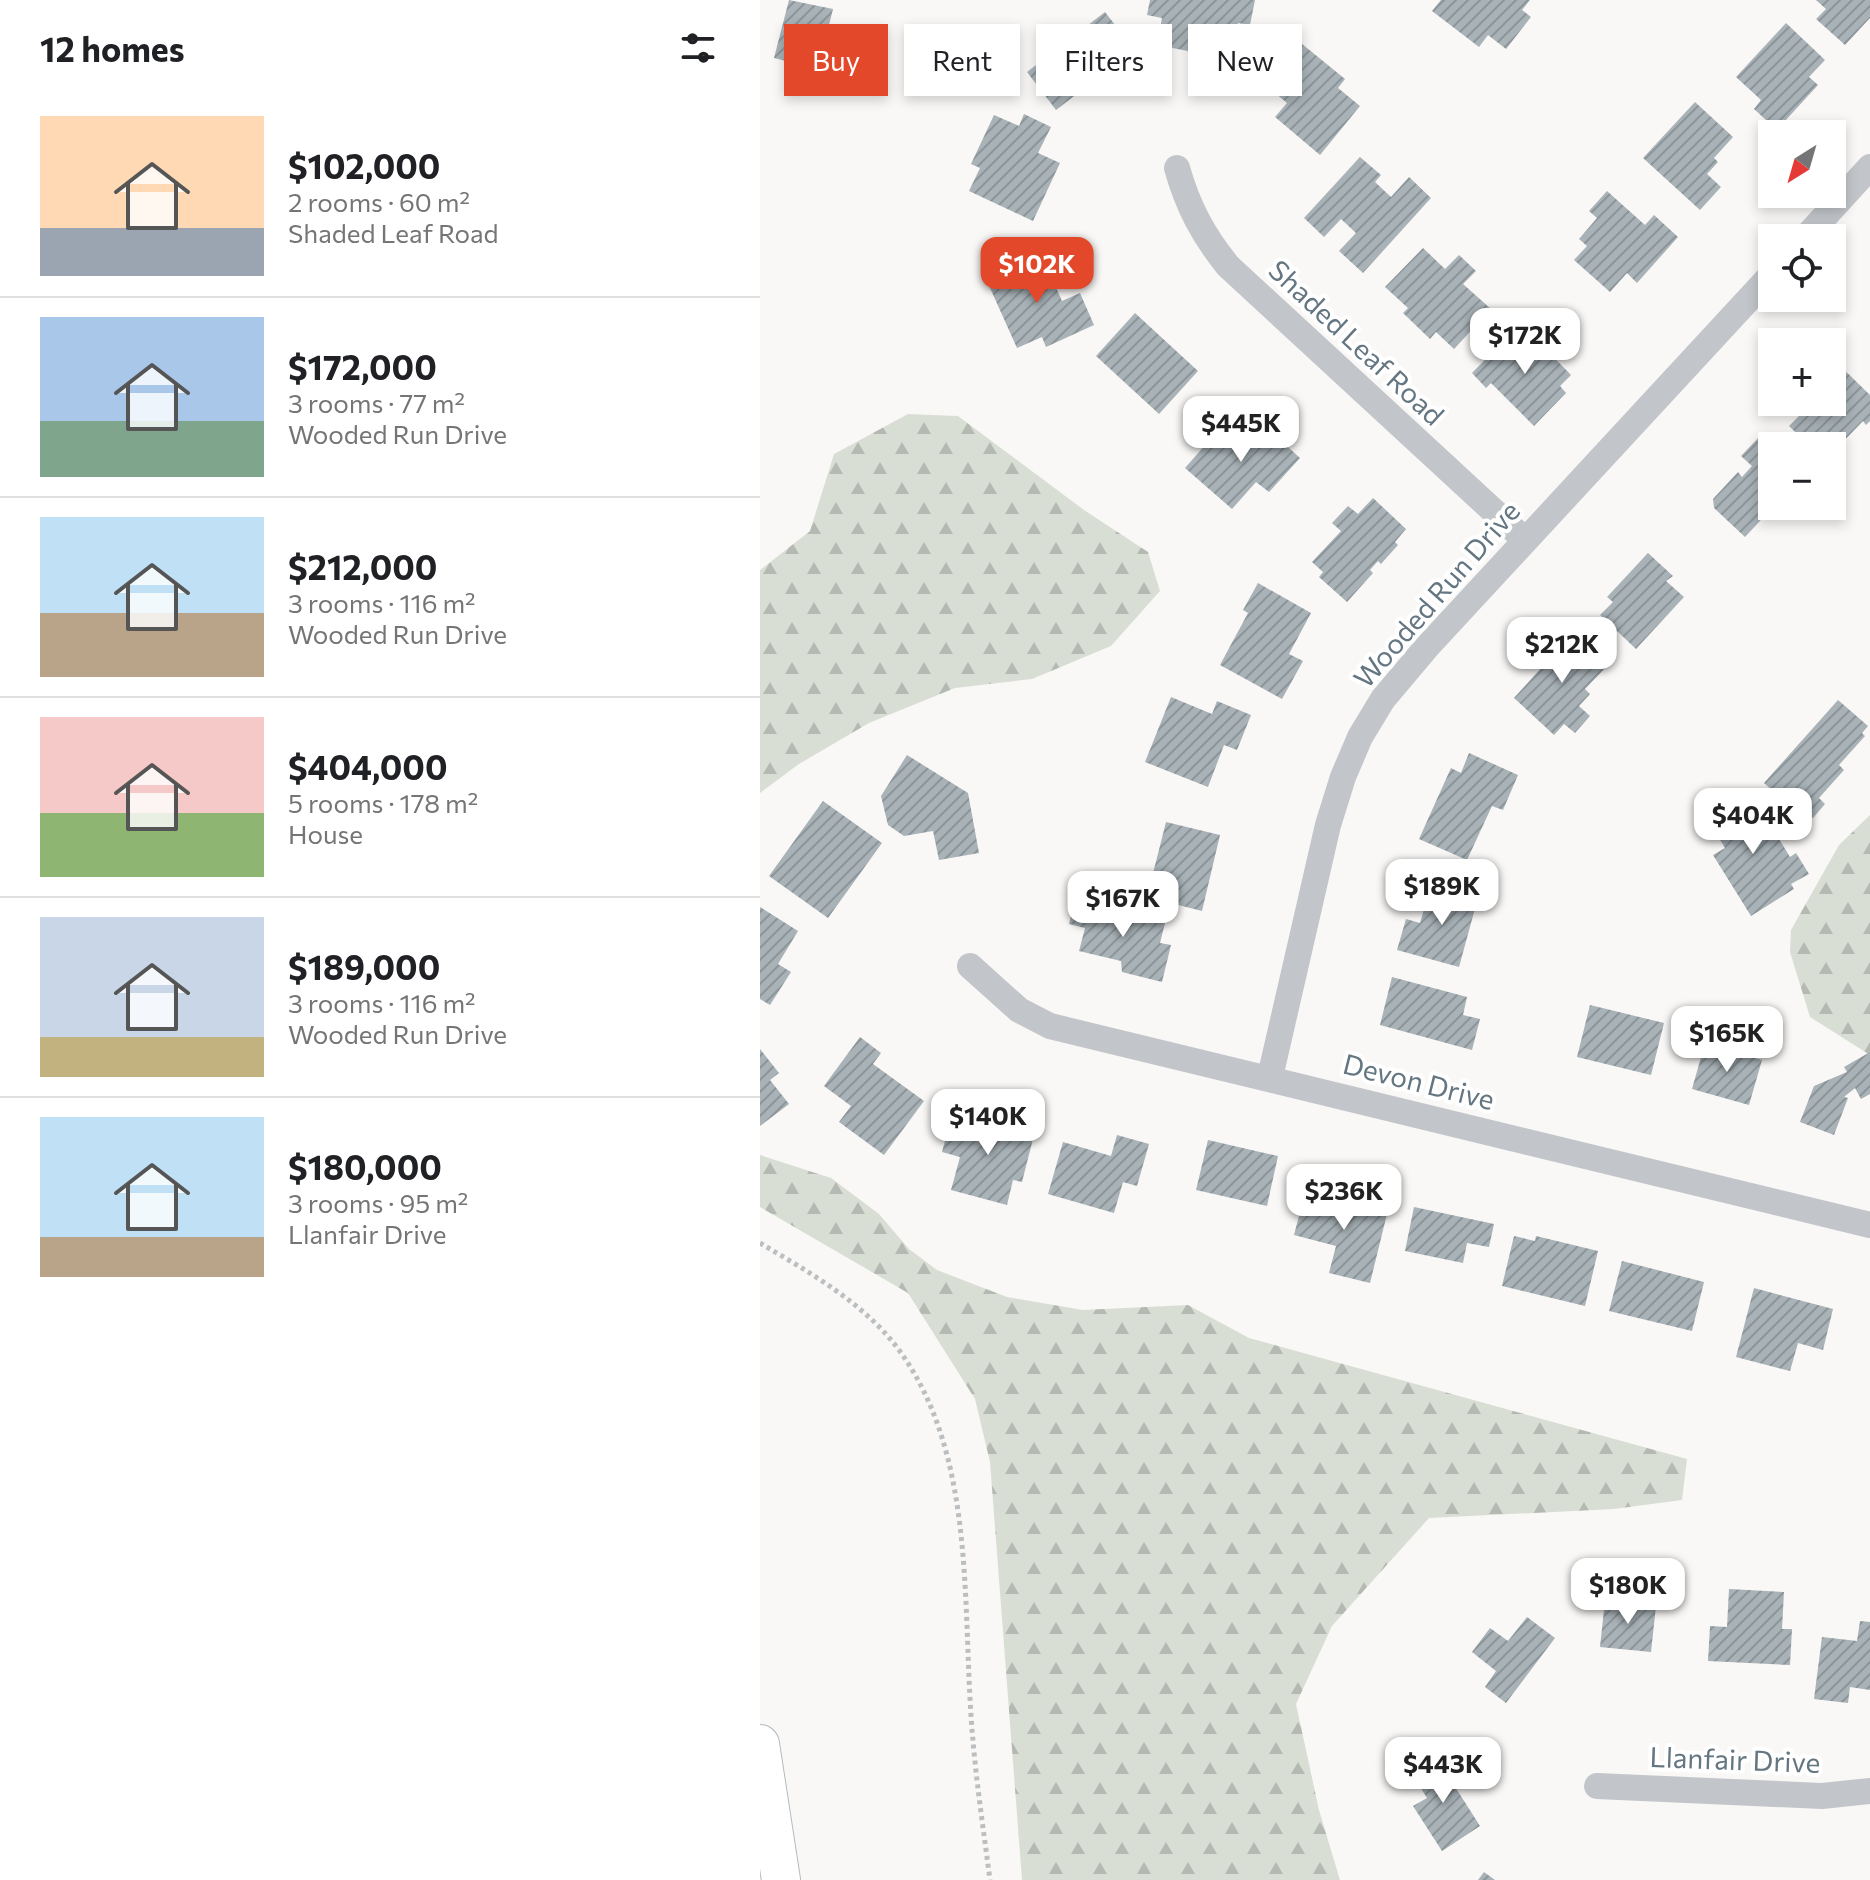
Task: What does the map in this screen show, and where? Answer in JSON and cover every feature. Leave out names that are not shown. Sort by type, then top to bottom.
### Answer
[{"type":"street","points":[[1818,224],[1870,167]]},
{"type":"street","name":"Shaded Leaf Road","points":[[1177,168],[1187,202],[1204,236],[1228,266],[1525,540]]},
{"type":"street","name":"Wooded Run Drive","points":[[1270,1077],[1328,825],[1360,737],[1383,699],[1525,540],[1758,289]]},
{"type":"street","name":"Devon Drive","points":[[970,966],[1019,1010],[1050,1026],[1870,1225]]},
{"type":"street","points":[[760,1744],[781,1880]]},
{"type":"street","name":"Llanfair Drive","points":[[1597,1786],[1822,1796],[1870,1791]]},
{"type":"path","points":[[760,1243],[849,1301],[894,1344],[919,1380],[942,1440],[957,1505],[973,1741],[990,1880]]},
{"type":"green space","points":[[908,414],[958,416],[1084,510],[1148,552],[1160,591],[1111,646],[1032,679],[955,688],[869,723],[799,764],[760,793],[760,570],[810,531],[834,454]]},
{"type":"green space","points":[[1870,815],[1870,1055],[1810,1017],[1790,952],[1791,930],[1839,845]]},
{"type":"green space","points":[[760,1155],[831,1178],[879,1214],[909,1249],[937,1270],[1007,1297],[1083,1310],[1188,1305],[1249,1338],[1687,1459],[1682,1500],[1614,1509],[1429,1518],[1332,1626],[1296,1704],[1319,1810],[1340,1880],[1022,1880],[990,1462],[975,1399],[908,1293],[760,1207]]},
{"type":"building","points":[[789,0],[833,9],[829,24],[784,24],[784,60],[774,58]]},
{"type":"building","points":[[1150,0],[1255,0],[1250,24],[1188,24],[1188,51],[1172,48],[1172,24],[1161,24],[1162,18],[1147,15]]},
{"type":"building","points":[[1441,0],[1530,0],[1522,10],[1531,17],[1506,49],[1488,35],[1479,47],[1432,11]]},
{"type":"building","points":[[1816,0],[1870,0],[1870,18],[1845,45],[1816,19],[1826,9]]},
{"type":"building","points":[[1105,12],[1114,24],[1089,24]]},
{"type":"building","points":[[1786,23],[1825,60],[1809,77],[1818,85],[1786,120],[1766,120],[1754,109],[1761,100],[1736,77]]},
{"type":"building","points":[[1302,44],[1345,79],[1338,88],[1360,106],[1320,155],[1275,117],[1287,103],[1279,96],[1302,96]]},
{"type":"building","points":[[1036,65],[1036,84],[1027,72]]},
{"type":"building","points":[[1045,96],[1074,96],[1056,110]]},
{"type":"building","points":[[1695,102],[1733,137],[1714,158],[1718,162],[1707,174],[1721,187],[1700,210],[1643,158]]},
{"type":"building","points":[[1024,114],[1051,127],[1038,153],[1060,163],[1033,221],[969,191],[980,168],[971,164],[994,115],[1019,126]]},
{"type":"building","points":[[1360,157],[1381,175],[1375,182],[1391,197],[1409,177],[1431,198],[1363,273],[1339,251],[1356,233],[1341,219],[1324,237],[1304,218]]},
{"type":"building","points":[[1607,191],[1645,225],[1654,215],[1678,237],[1637,283],[1627,273],[1610,292],[1574,260],[1587,246],[1579,239],[1597,218],[1589,211]]},
{"type":"building","points":[[1423,248],[1445,269],[1459,255],[1476,271],[1463,284],[1491,309],[1454,349],[1436,332],[1430,339],[1403,313],[1408,308],[1385,287]]},
{"type":"building","points":[[1041,254],[1062,301],[1080,293],[1094,325],[1046,347],[1042,337],[1017,348],[986,279]]},
{"type":"building","points":[[1135,313],[1198,371],[1159,414],[1096,356]]},
{"type":"building","points":[[1527,330],[1571,375],[1560,386],[1566,393],[1534,426],[1491,383],[1486,388],[1472,373],[1511,333],[1518,340]]},
{"type":"building","points":[[1846,372],[1870,395],[1870,421],[1866,425],[1863,421],[1846,439],[1846,432],[1795,432],[1789,426],[1799,416],[1846,416]]},
{"type":"building","points":[[1250,426],[1272,445],[1278,438],[1300,458],[1269,492],[1256,482],[1232,509],[1185,468],[1221,427],[1237,441]]},
{"type":"building","points":[[1758,438],[1758,520],[1761,520],[1745,537],[1714,508],[1713,499],[1738,472],[1742,477],[1752,466],[1741,456]]},
{"type":"building","points":[[1373,498],[1406,529],[1395,542],[1398,545],[1381,564],[1378,561],[1370,570],[1373,573],[1347,602],[1319,577],[1323,572],[1312,562],[1341,531],[1332,523],[1348,506],[1358,514]]},
{"type":"building","points":[[1648,553],[1673,576],[1666,581],[1684,597],[1636,649],[1600,615],[1613,602],[1607,597]]},
{"type":"building","points":[[1258,583],[1311,613],[1289,654],[1303,661],[1282,699],[1220,665],[1248,613],[1243,610]]},
{"type":"building","points":[[1567,629],[1607,666],[1585,689],[1590,694],[1579,706],[1590,716],[1575,733],[1564,724],[1554,735],[1514,698],[1550,658],[1545,653]]},
{"type":"building","points":[[1171,697],[1212,714],[1217,701],[1251,715],[1237,750],[1224,745],[1208,787],[1145,762]]},
{"type":"building","points":[[1838,700],[1868,726],[1862,733],[1865,736],[1839,765],[1844,770],[1819,798],[1825,804],[1813,818],[1800,806],[1795,810],[1764,783]]},
{"type":"building","points":[[1469,753],[1518,775],[1503,810],[1492,806],[1467,860],[1419,839],[1451,768],[1461,773]]},
{"type":"building","points":[[907,755],[968,793],[979,853],[939,860],[933,831],[904,836],[888,825],[881,796]]},
{"type":"building","points":[[1741,792],[1763,828],[1770,824],[1790,857],[1796,853],[1809,874],[1791,884],[1794,889],[1751,916],[1713,855],[1725,848],[1705,815]]},
{"type":"building","points":[[823,801],[882,843],[828,918],[769,876]]},
{"type":"building","points":[[1166,822],[1220,835],[1202,911],[1147,897]]},
{"type":"building","points":[[1438,883],[1479,894],[1459,967],[1397,950],[1406,919],[1420,923],[1425,906],[1431,908]]},
{"type":"building","points":[[1075,900],[1165,923],[1160,943],[1171,945],[1162,982],[1122,972],[1121,961],[1079,951],[1085,928],[1069,924]]},
{"type":"building","points":[[760,907],[798,931],[778,964],[791,972],[770,1005],[760,999]]},
{"type":"building","points":[[1392,977],[1467,997],[1463,1015],[1480,1019],[1472,1050],[1380,1025]]},
{"type":"building","points":[[1590,1005],[1664,1023],[1651,1075],[1577,1057]]},
{"type":"building","points":[[860,1037],[881,1053],[873,1064],[924,1101],[884,1155],[839,1122],[851,1106],[824,1086]]},
{"type":"building","points":[[1705,1043],[1762,1060],[1749,1105],[1692,1089]]},
{"type":"building","points":[[760,1049],[779,1073],[770,1080],[789,1104],[760,1126]]},
{"type":"building","points":[[1870,1052],[1870,1094],[1861,1099],[1855,1088],[1844,1097],[1848,1098],[1834,1135],[1800,1122],[1814,1086],[1847,1072],[1844,1067]]},
{"type":"building","points":[[984,1117],[1035,1131],[1022,1182],[1013,1180],[1007,1205],[951,1190],[960,1157],[942,1152],[951,1118],[981,1126]]},
{"type":"building","points":[[1117,1135],[1149,1144],[1137,1186],[1123,1182],[1114,1213],[1048,1194],[1063,1142],[1111,1156]]},
{"type":"building","points":[[1208,1140],[1278,1156],[1267,1206],[1196,1190]]},
{"type":"building","points":[[1306,1189],[1388,1210],[1370,1283],[1329,1273],[1336,1246],[1294,1235]]},
{"type":"building","points":[[1414,1207],[1494,1224],[1489,1247],[1467,1243],[1463,1263],[1405,1251]]},
{"type":"building","points":[[1514,1236],[1535,1241],[1536,1236],[1598,1251],[1585,1306],[1502,1286]]},
{"type":"building","points":[[1622,1261],[1704,1282],[1692,1331],[1609,1311]]},
{"type":"building","points":[[1754,1288],[1833,1309],[1823,1350],[1798,1343],[1790,1371],[1736,1357]]},
{"type":"building","points":[[1729,1589],[1784,1592],[1782,1629],[1792,1629],[1790,1665],[1708,1661],[1710,1626],[1727,1627]]},
{"type":"building","points":[[1605,1600],[1656,1606],[1651,1652],[1600,1647]]},
{"type":"building","points":[[1527,1617],[1555,1638],[1506,1703],[1485,1687],[1496,1671],[1472,1652],[1490,1628],[1508,1641]]},
{"type":"building","points":[[1860,1621],[1870,1622],[1870,1690],[1850,1687],[1848,1703],[1814,1699],[1822,1637],[1857,1641]]},
{"type":"building","points":[[1442,1756],[1456,1779],[1452,1782],[1480,1826],[1442,1851],[1413,1806],[1427,1798],[1412,1774]]},
{"type":"building","points":[[1484,1872],[1495,1880],[1478,1880]]}]
